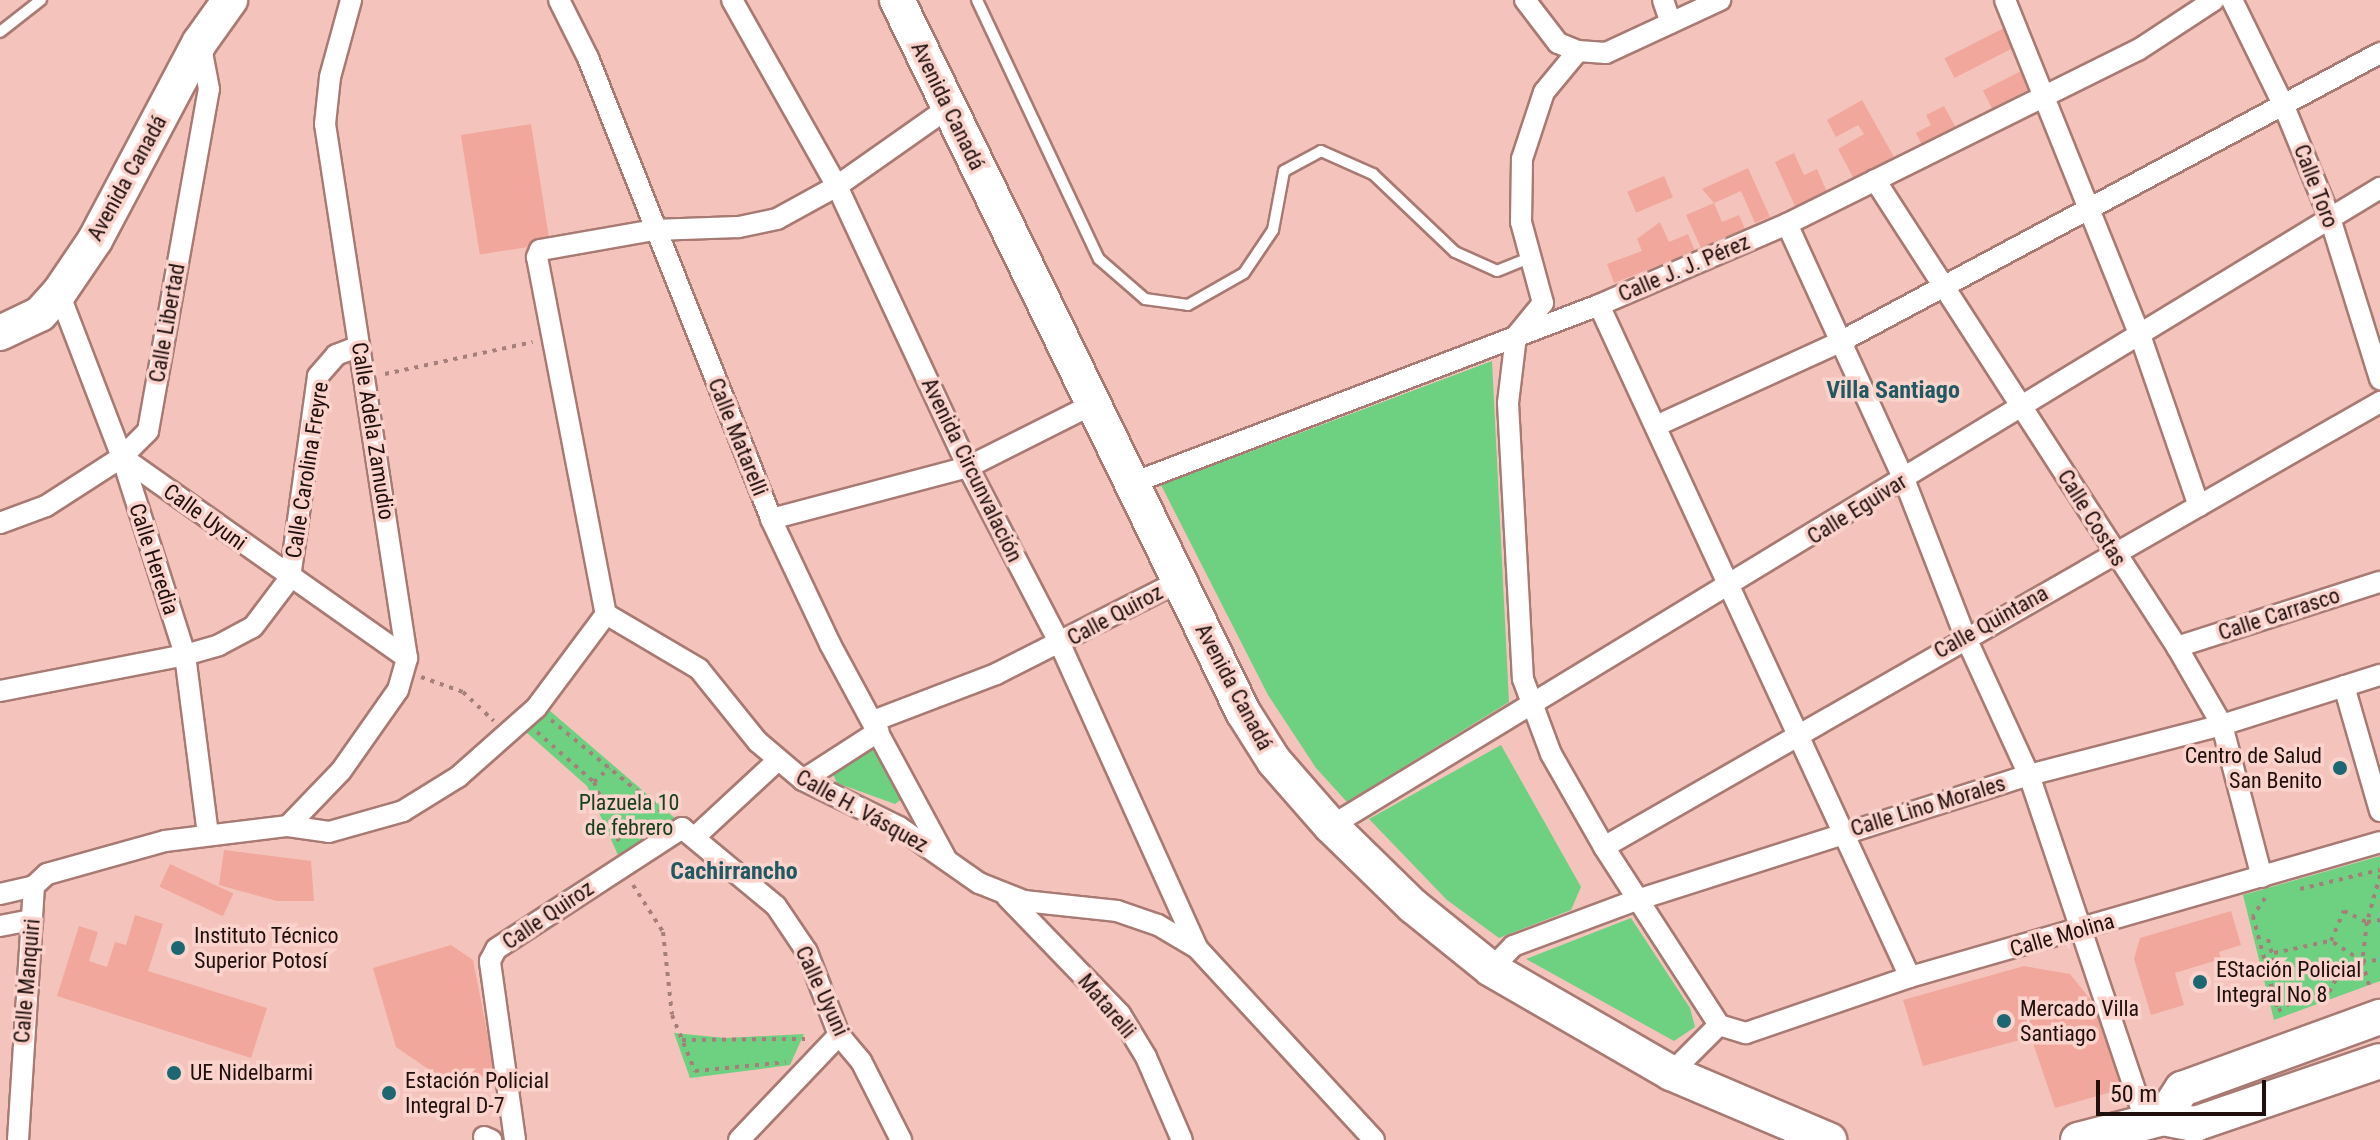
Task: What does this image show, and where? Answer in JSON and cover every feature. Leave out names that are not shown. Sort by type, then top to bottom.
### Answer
[{"type":"highway","name":"Avenida Canadá","points":[[0,333],[40,314],[59,293],[95,240],[200,42],[230,0]]},
{"type":"highway","name":"Avenida Canadá","points":[[897,0],[1130,484],[1243,712],[1274,761],[1331,826],[1413,906],[1491,969],[1671,1073],[1829,1140]]},
{"type":"highway","points":[[2160,1127],[2182,1089],[2380,1017]]},
{"type":"highway","points":[[2078,1140],[2195,1124],[2380,1061]]},
{"type":"street","name":"Calle Adela Zamudio","points":[[351,0],[330,77],[325,124],[359,346],[367,378],[405,664]]},
{"type":"street","name":"Calle Matarelli","points":[[559,0],[588,58],[771,519],[830,644],[947,860]]},
{"type":"street","name":"Avenida Circunvalación","points":[[732,0],[837,186],[968,467],[1060,644],[1197,948]]},
{"type":"street","points":[[1525,0],[1558,43],[1578,51],[1606,53],[1720,0]]},
{"type":"street","points":[[1663,0],[1671,23]]},
{"type":"street","points":[[2005,0],[2140,335],[2199,506]]},
{"type":"street","name":"Calle J. J. Pérez","points":[[1130,484],[1599,305],[1787,224],[2138,50],[2214,0]]},
{"type":"street","name":"Calle Toro","points":[[2232,0],[2283,104],[2330,218],[2380,379]]},
{"type":"street","name":"Calle Libertad","points":[[0,523],[46,506],[122,457],[148,431],[209,89],[200,42]]},
{"type":"street","points":[[1578,51],[1544,92],[1522,159],[1521,222],[1543,303],[1516,336],[1508,403],[1523,679],[1551,754],[1604,847],[1719,1025],[1671,1073]]},
{"type":"street","points":[[1658,425],[1838,343],[2380,53]]},
{"type":"street","points":[[0,894],[165,841],[288,826],[329,832],[403,811],[458,777],[529,714],[606,614],[555,337],[537,257],[540,250],[654,230],[738,227],[777,219],[837,186],[948,108]]},
{"type":"street","name":"Calle Costas","points":[[1875,180],[2024,406],[2114,555],[2177,647],[2222,725],[2268,885]]},
{"type":"street","name":"Calle Eguivar","points":[[1331,826],[2380,188]]},
{"type":"street","points":[[1787,224],[1838,343],[1904,479],[1965,636],[2029,775],[2160,1127]]},
{"type":"street","name":"Calle Heredia","points":[[59,293],[122,457],[185,655],[208,835]]},
{"type":"street","points":[[1599,305],[1658,425],[1910,977]]},
{"type":"street","name":"Calle Carolina Freyre","points":[[0,691],[185,655],[219,645],[253,627],[290,578],[318,376],[336,355],[359,346]]},
{"type":"street","name":"Calle Quintana","points":[[1604,847],[1796,732],[2380,402]]},
{"type":"street","points":[[771,519],[968,467],[1093,404]]},
{"type":"street","name":"Calle Uyuni","points":[[122,457],[405,664]]},
{"type":"street","name":"Calle Quiroz","points":[[803,780],[876,726],[1060,644],[1179,581]]},
{"type":"street","name":"Calle Carrasco","points":[[2177,647],[2380,582]]},
{"type":"street","name":"Calle H. Vásquez","points":[[606,614],[699,669],[777,761],[803,780],[899,827],[1002,892],[1024,901],[1117,911],[1158,925],[1197,948]]},
{"type":"street","points":[[288,826],[341,771],[398,690],[405,664]]},
{"type":"street","name":"Calle Lino Morales","points":[[1491,969],[1513,946],[1637,900],[2029,775],[2222,725],[2380,675]]},
{"type":"street","points":[[2344,686],[2380,811]]},
{"type":"street","name":"Calle Quiroz","points":[[515,1140],[490,961],[505,940],[628,862],[689,832],[777,761]]},
{"type":"street","name":"Calle Uyuni","points":[[689,832],[776,906],[807,952],[839,1035],[861,1061],[901,1140]]},
{"type":"street","name":"Calle Molina","points":[[1719,1025],[1746,1033],[1910,977],[2085,929],[2268,885],[2380,842]]},
{"type":"street","name":"Calle Manquiri","points":[[18,1140],[9,1101],[40,880]]},
{"type":"street","name":"Matarelli","points":[[1002,892],[1120,1014],[1146,1057],[1182,1140]]},
{"type":"street","points":[[0,926],[32,920]]},
{"type":"street","points":[[1197,948],[1369,1133],[1386,1140]]},
{"type":"street","points":[[739,1140],[839,1035]]},
{"type":"lane","points":[[0,32],[41,0]]},
{"type":"lane","points":[[977,0],[1099,259],[1145,299],[1188,305],[1244,273],[1273,230],[1284,171],[1321,151],[1373,174],[1455,252],[1497,271],[1531,257]]},
{"type":"path","points":[[367,378],[555,337]]},
{"type":"path","points":[[405,664],[463,692],[507,734]]},
{"type":"path","points":[[529,714],[609,768],[689,832]]},
{"type":"path","points":[[529,714],[594,782],[628,862],[628,877],[663,932],[672,1015],[695,1071],[816,1059]]},
{"type":"path","points":[[594,782],[609,768]]},
{"type":"path","points":[[2286,890],[2380,873],[2367,922],[2362,961],[2369,985]]},
{"type":"path","points":[[2268,885],[2253,916],[2278,1011],[2307,993],[2329,992],[2340,972],[2362,961],[2380,960]]},
{"type":"path","points":[[2331,941],[2344,911],[2367,922],[2380,920]]},
{"type":"path","points":[[2268,939],[2275,965]]},
{"type":"path","points":[[2274,953],[2331,941],[2362,961]]},
{"type":"path","points":[[682,1040],[783,1042],[839,1035]]},
{"type":"green space","points":[[1492,361],[1509,702],[1347,802],[1316,768],[1268,695],[1161,485]]},
{"type":"green space","name":"Plazuela 10 de febrero","points":[[549,710],[677,820],[618,855],[587,786],[526,732]]},
{"type":"green space","points":[[1501,745],[1581,887],[1571,910],[1499,938],[1447,900],[1369,819]]},
{"type":"green space","points":[[872,746],[902,799],[895,804],[837,783],[833,774]]},
{"type":"green space","points":[[2380,856],[2380,981],[2274,1020],[2243,895]]},
{"type":"green space","points":[[1631,918],[1690,1008],[1695,1027],[1674,1041],[1526,959]]},
{"type":"green space","points":[[674,1033],[725,1038],[804,1034],[790,1065],[690,1078]]},
{"type":"building","points":[[2006,27],[2016,47],[1955,78],[1945,58]]},
{"type":"building","points":[[2023,70],[2032,88],[1992,108],[1983,90]]},
{"type":"building","points":[[1862,100],[1894,157],[1854,179],[1838,149],[1864,134],[1858,125],[1836,137],[1827,120]]},
{"type":"building","points":[[1944,106],[1956,128],[1922,145],[1916,133],[1931,125],[1926,115]]},
{"type":"building","points":[[531,124],[550,244],[480,255],[461,135]]},
{"type":"building","points":[[1794,153],[1804,175],[1817,169],[1827,192],[1795,206],[1775,162]]},
{"type":"building","points":[[1748,168],[1770,217],[1755,223],[1741,191],[1714,203],[1702,189]]},
{"type":"building","points":[[1664,176],[1673,197],[1636,213],[1627,192]]},
{"type":"building","points":[[1714,203],[1722,222],[1739,215],[1746,231],[1702,250],[1686,215]]},
{"type":"building","points":[[1660,222],[1669,242],[1688,234],[1695,251],[1614,283],[1607,264],[1642,251],[1637,239]]},
{"type":"building","points":[[224,850],[311,861],[314,901],[277,901],[219,885]]},
{"type":"building","points":[[170,864],[233,894],[223,916],[159,887]]},
{"type":"building","points":[[2231,911],[2241,945],[2219,952],[2221,959],[2175,973],[2184,1005],[2151,1015],[2134,959],[2140,938]]},
{"type":"building","points":[[135,915],[163,924],[148,971],[267,1008],[251,1058],[57,996],[79,926],[98,932],[89,961],[107,967],[115,942],[126,945]]},
{"type":"building","points":[[451,945],[473,960],[495,1072],[453,1086],[396,1047],[373,968]]},
{"type":"building","name":"Mercado Villa Santiago","points":[[2024,966],[2070,974],[2094,1004],[2122,1089],[2055,1108],[2031,1037],[1923,1066],[1903,1000]]},
{"type":"place","name":"Centro de Salud San Benito","points":[[2340,768]]},
{"type":"place","name":"Instituto Técnico Superior Potosí","points":[[178,948]]},
{"type":"place","name":"EStación Policial Integral No 8","points":[[2200,982]]},
{"type":"place","name":"Mercado Villa Santiago","points":[[2004,1021]]},
{"type":"place","name":"UE Nidelbarmi","points":[[174,1073]]},
{"type":"place","name":"Estación Policial Integral D-7","points":[[389,1093]]},
{"type":"district","name":"Villa Santiago","points":[[1893,391]]},
{"type":"district","name":"Cachirrancho","points":[[734,872]]}]
